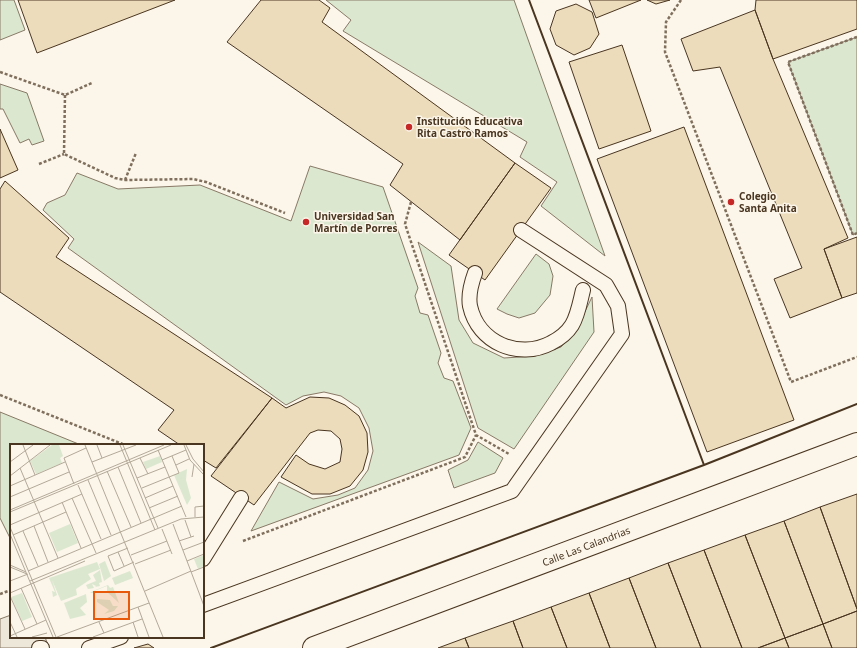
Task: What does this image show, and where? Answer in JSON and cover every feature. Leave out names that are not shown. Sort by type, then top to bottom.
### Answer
[{"type":"street","name":"Calle Las Calandrias","points":[[314,648],[857,444]]},
{"type":"lane","points":[[204,605],[512,491],[622,334],[618,306],[606,285],[521,230]]},
{"type":"lane","points":[[475,273],[470,287],[470,306],[477,323],[488,338],[504,347],[524,351],[542,348],[559,340],[572,326],[583,290]]},
{"type":"lane","points":[[204,556],[242,498]]},
{"type":"lane","points":[[89,648],[120,641]]},
{"type":"path","points":[[681,0],[666,22],[665,52],[790,382],[857,357]]},
{"type":"path","points":[[857,37],[788,62],[853,235],[857,233]]},
{"type":"path","points":[[0,72],[65,95],[92,83]]},
{"type":"path","points":[[64,154],[65,95]]},
{"type":"path","points":[[125,180],[136,153]]},
{"type":"path","points":[[39,164],[64,154],[115,178],[125,180],[200,180],[285,213]]},
{"type":"path","points":[[412,202],[405,224],[476,435],[530,465]]},
{"type":"path","points":[[0,395],[123,444]]},
{"type":"path","points":[[219,534],[236,544],[465,457],[476,435]]},
{"type":"path","points":[[0,594],[10,590]]},
{"type":"green space","points":[[0,0],[14,0],[25,30],[0,40]]},
{"type":"green space","points":[[326,0],[514,0],[605,256],[541,206],[557,182],[520,157],[527,142],[343,31],[351,20]]},
{"type":"green space","points":[[857,37],[857,233],[853,235],[788,62]]},
{"type":"green space","points":[[0,84],[27,93],[44,141],[32,145],[29,139],[20,143],[3,109],[0,109]]},
{"type":"green space","points":[[310,166],[383,187],[418,288],[415,296],[420,313],[428,315],[441,353],[438,363],[444,378],[453,381],[471,428],[459,455],[251,531],[279,482],[313,499],[338,495],[355,488],[368,470],[373,451],[369,428],[359,408],[341,396],[324,392],[303,396],[286,405],[68,248],[74,239],[43,210],[47,203],[65,195],[77,173],[118,189],[200,185],[291,221]]},
{"type":"green space","points":[[418,242],[451,266],[459,320],[473,343],[504,358],[535,356],[561,347],[578,326],[592,297],[594,332],[514,449],[478,428]]},
{"type":"green space","points":[[536,254],[549,264],[553,276],[550,295],[535,313],[519,318],[497,309]]},
{"type":"green space","points":[[0,412],[79,444],[10,444],[10,538],[0,518]]},
{"type":"green space","points":[[478,442],[503,458],[495,473],[454,488],[448,470],[468,460]]},
{"type":"shaded area","points":[[10,615],[10,638],[45,638],[49,648],[0,648],[0,619]]},
{"type":"building","points":[[18,0],[175,0],[37,53]]},
{"type":"building","points":[[261,0],[319,0],[330,8],[322,22],[515,163],[460,240],[390,185],[403,164],[227,42]]},
{"type":"building","points":[[589,0],[641,0],[596,18]]},
{"type":"building","points":[[647,0],[670,0],[656,4]]},
{"type":"building","points":[[756,0],[857,0],[857,29],[773,59],[755,10]]},
{"type":"building","points":[[576,4],[592,12],[599,34],[590,48],[574,55],[556,45],[550,29],[556,11]]},
{"type":"building","points":[[755,10],[773,59],[848,238],[824,249],[842,298],[790,318],[774,279],[802,268],[720,67],[693,71],[681,39]]},
{"type":"building","points":[[622,45],[651,131],[599,149],[569,62]]},
{"type":"building","points":[[684,127],[794,420],[707,452],[597,159]]},
{"type":"building","points":[[0,129],[18,170],[0,178]]},
{"type":"building","points":[[515,163],[551,188],[485,280],[449,255]]},
{"type":"building","points":[[5,181],[69,238],[56,257],[272,398],[216,468],[204,461],[204,444],[179,444],[158,430],[174,410],[0,292],[0,189]]},
{"type":"building","points":[[857,237],[857,293],[842,298],[824,249]]},
{"type":"building","points":[[310,397],[329,398],[345,405],[359,416],[367,433],[368,452],[363,470],[350,486],[330,494],[312,494],[281,477],[296,455],[309,464],[325,469],[340,462],[342,449],[340,439],[331,431],[318,430],[310,433],[254,505],[211,476],[272,398],[286,408]]},
{"type":"building","points":[[857,494],[857,609],[820,507]]},
{"type":"building","points":[[820,507],[857,609],[857,611],[823,624],[784,521]]},
{"type":"building","points":[[784,521],[823,624],[785,638],[745,535]]},
{"type":"building","points":[[745,535],[785,638],[758,648],[742,648],[704,550]]},
{"type":"building","points":[[704,550],[742,648],[701,648],[668,563]]},
{"type":"building","points":[[668,563],[701,648],[656,648],[629,578]]},
{"type":"building","points":[[629,578],[656,648],[610,648],[589,593]]},
{"type":"building","points":[[589,593],[610,648],[567,648],[551,607]]},
{"type":"building","points":[[551,607],[567,648],[523,648],[513,621]]},
{"type":"building","points":[[857,611],[857,648],[832,648],[823,624]]},
{"type":"building","points":[[513,621],[523,648],[469,648],[465,638]]},
{"type":"building","points":[[823,624],[832,648],[789,648],[785,638]]},
{"type":"building","points":[[465,638],[469,648],[438,648]]},
{"type":"building","points":[[785,638],[789,648],[758,648]]},
{"type":"building","points":[[148,644],[154,648],[134,648]]},
{"type":"wall","points":[[211,648],[704,465],[529,0]]},
{"type":"wall","points":[[704,465],[857,404]]},
{"type":"place","name":"Institución Educativa Rita Castro Ramos","points":[[409,127]]},
{"type":"place","name":"Colegio Santa Anita","points":[[731,202]]},
{"type":"place","name":"Universidad San Martín de Porres","points":[[306,222]]}]
